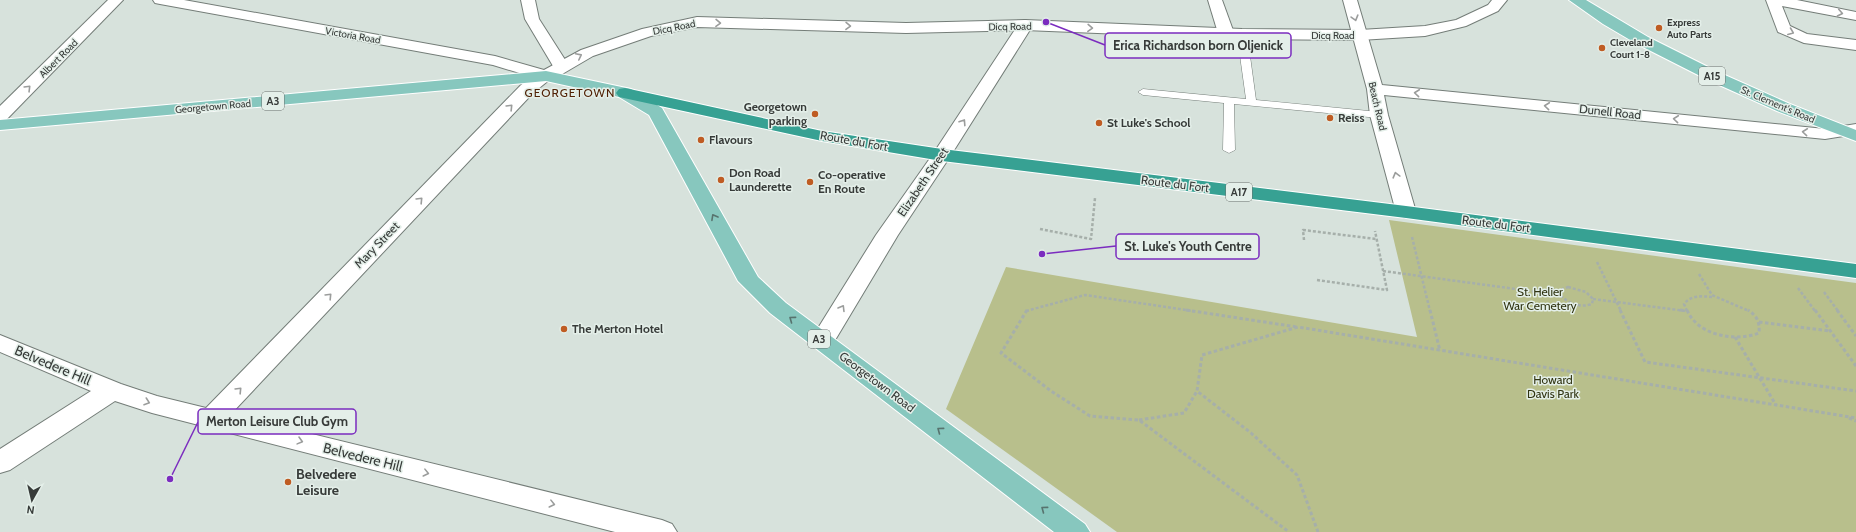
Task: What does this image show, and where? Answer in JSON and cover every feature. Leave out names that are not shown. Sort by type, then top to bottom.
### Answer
[{"type":"highway","name":"Route du Fort","points":[[625,93],[822,136],[942,155],[1406,212],[1856,271]]},
{"type":"main road","name":"St. Clement's Road","points":[[1576,0],[1611,24],[1684,63],[1754,95],[1852,132]]},
{"type":"main road","name":"Route du Fort","points":[[553,71],[625,93]]},
{"type":"main road","name":"Georgetown Road","points":[[0,125],[488,82],[553,71]]},
{"type":"main road","name":"Georgetown Road","points":[[625,93],[656,112],[749,281],[778,308],[1075,532]]},
{"type":"street","name":"Albert Road","points":[[0,116],[116,0]]},
{"type":"street","name":"Victoria Road","points":[[160,0],[553,71]]},
{"type":"street","points":[[528,0],[532,19],[553,71]]},
{"type":"street","points":[[1215,0],[1226,33]]},
{"type":"street","name":"Beach Road","points":[[1350,0],[1375,89],[1379,115],[1406,212]]},
{"type":"street","name":"Dicq Road","points":[[553,71],[587,53],[647,32],[697,22],[906,28],[1025,25],[1242,34],[1360,35],[1425,31],[1461,23],[1493,8],[1500,0]]},
{"type":"street","points":[[1856,16],[1774,0],[1783,29],[1804,38],[1856,44]]},
{"type":"street","name":"Elizabeth Street","points":[[822,341],[887,234],[942,155],[1025,25]]},
{"type":"street","name":"Mary Street","points":[[212,418],[526,89],[553,71]]},
{"type":"street","name":"Dunell Road","points":[[1375,89],[1825,134],[1852,132]]},
{"type":"street","name":"Belvedere Hill","points":[[0,343],[112,390],[152,404],[662,532]]},
{"type":"street","points":[[0,463],[112,390]]},
{"type":"lane","points":[[1242,34],[1251,102]]},
{"type":"lane","points":[[1143,92],[1379,115]]},
{"type":"lane","points":[[1229,100],[1229,150]]},
{"type":"path","points":[[1040,229],[1091,238],[1095,195]]},
{"type":"path","points":[[1406,212],[1440,351]]},
{"type":"path","points":[[1317,280],[1387,290],[1374,226]]},
{"type":"path","points":[[1304,240],[1303,230],[1376,239]]},
{"type":"path","points":[[1595,257],[1645,362],[1856,391]]},
{"type":"path","points":[[1696,270],[1713,297]]},
{"type":"path","points":[[1383,271],[1560,295],[1567,301],[1581,306],[1592,304],[1593,299]]},
{"type":"path","points":[[1796,284],[1856,366]]},
{"type":"path","points":[[1560,295],[1560,290],[1563,288],[1574,287],[1586,292],[1593,299],[1686,311]]},
{"type":"path","points":[[1820,287],[1856,336]]},
{"type":"path","points":[[1298,327],[1202,355],[1198,391],[1184,412],[1139,420],[1090,416],[1051,391],[1001,353],[1027,310],[1085,295],[1298,327],[1856,418]]},
{"type":"path","points":[[1698,296],[1713,297],[1741,306],[1752,314],[1759,322],[1761,328],[1759,333],[1746,338],[1719,334],[1704,327],[1692,318],[1686,311],[1684,304],[1687,300],[1698,296]]},
{"type":"path","points":[[1759,322],[1830,331]]},
{"type":"path","points":[[1735,337],[1777,405]]},
{"type":"path","points":[[1198,391],[1251,433],[1297,475],[1318,532]]},
{"type":"path","points":[[1845,416],[1856,421]]},
{"type":"path","points":[[1139,420],[1289,532]]},
{"type":"green space","name":"Howard Davis Park","points":[[1389,220],[1856,283],[1856,532],[1117,532],[946,409],[1006,267],[1417,337]]},
{"type":"place","name":"Erica Richardson born Oljenick","points":[[1046,22]]},
{"type":"place","name":"Express Auto Parts","points":[[1659,28]]},
{"type":"place","name":"Cleveland Court 1-8","points":[[1602,48]]},
{"type":"place","name":"Georgetown parking","points":[[815,114]]},
{"type":"place","name":"Reiss","points":[[1330,118]]},
{"type":"place","name":"St Luke's School","points":[[1099,123]]},
{"type":"place","name":"Flavours","points":[[701,140]]},
{"type":"place","name":"Don Road Launderette","points":[[721,180]]},
{"type":"place","name":"Co-operative En Route","points":[[810,182]]},
{"type":"place","name":"St. Luke's Youth Centre","points":[[1042,254]]},
{"type":"place","name":"The Merton Hotel","points":[[564,329]]},
{"type":"place","name":"Merton Leisure Club Gym","points":[[170,479]]},
{"type":"place","name":"Belvedere Leisure","points":[[288,482]]},
{"type":"district","name":"GEORGETOWN","points":[[570,93]]},
{"type":"park label","name":"St. Helier War Cemetery","points":[[1540,299]]}]
